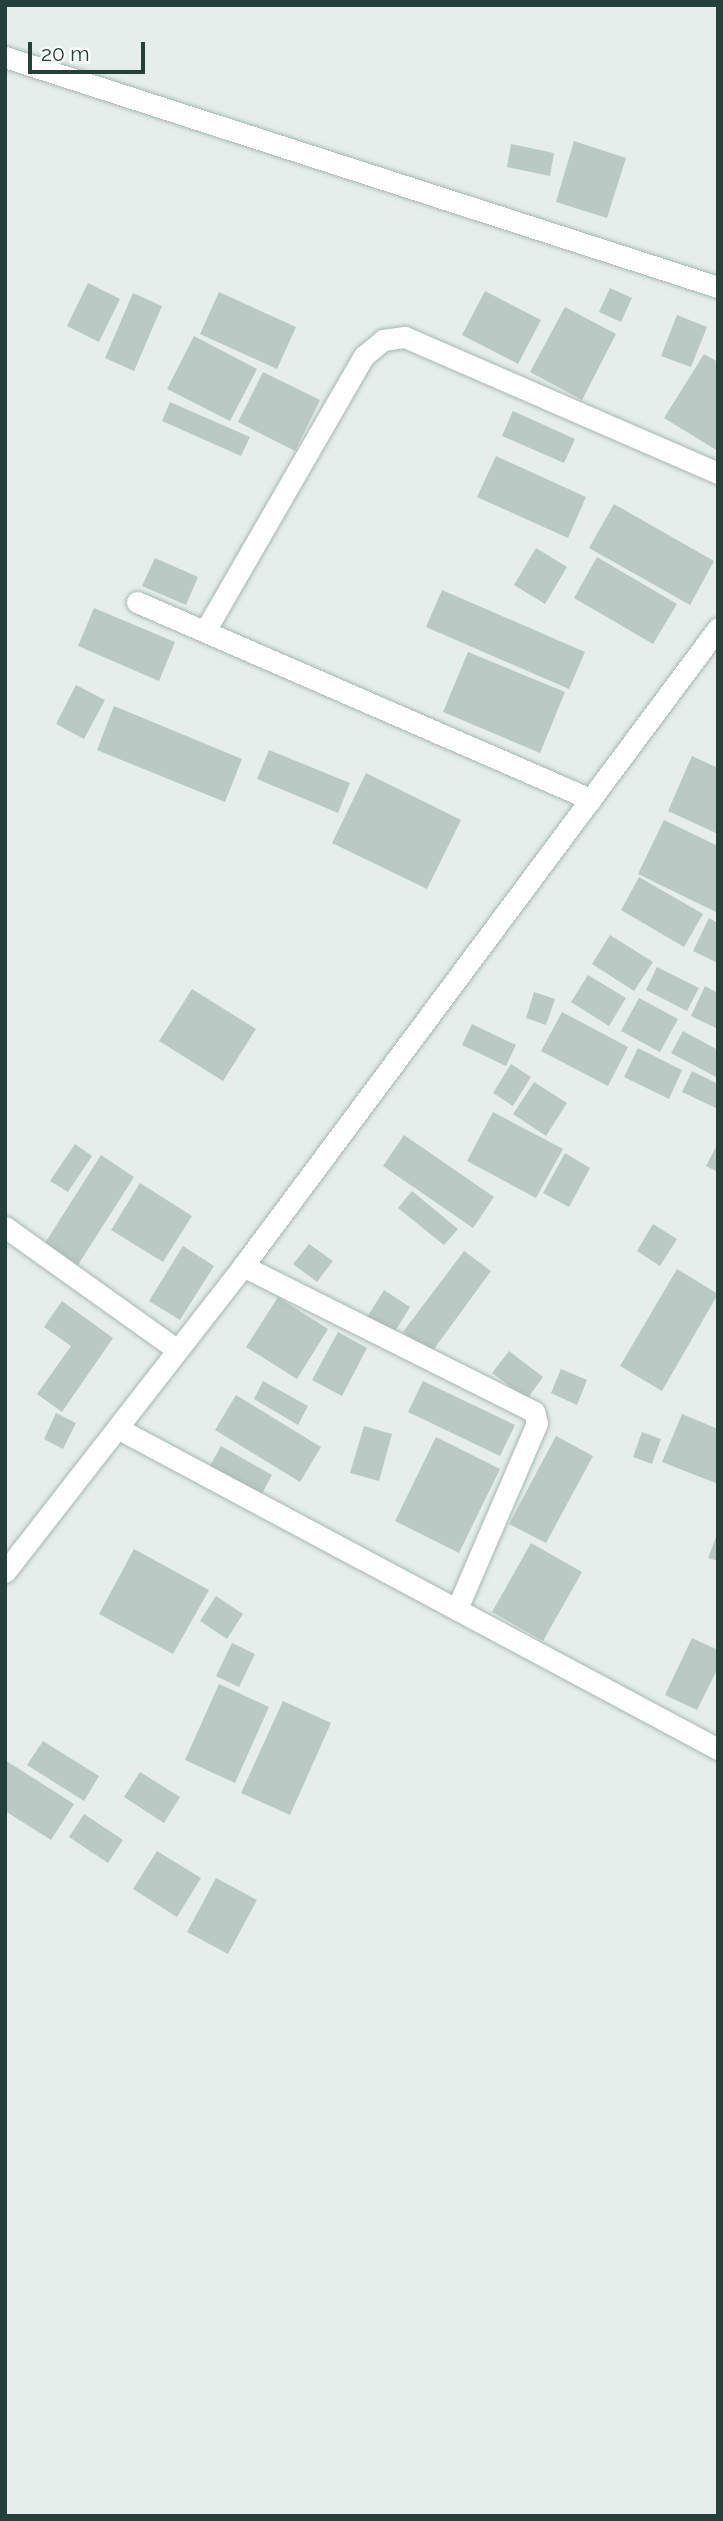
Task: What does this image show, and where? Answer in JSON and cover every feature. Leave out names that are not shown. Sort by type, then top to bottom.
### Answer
[{"type":"street","points":[[5,57],[718,287]]},
{"type":"street","points":[[205,631],[363,356],[383,340],[405,337],[718,473]]},
{"type":"street","points":[[137,602],[591,799]]},
{"type":"street","points":[[5,1572],[119,1429],[176,1349],[243,1266],[718,628]]},
{"type":"street","points":[[5,1227],[176,1349]]},
{"type":"street","points":[[243,1266],[534,1412],[537,1423],[457,1609]]},
{"type":"street","points":[[119,1429],[718,1749]]},
{"type":"building","points":[[574,141],[626,158],[607,218],[556,202]]},
{"type":"building","points":[[511,144],[554,153],[550,176],[507,167]]},
{"type":"building","points":[[88,283],[120,299],[99,342],[67,326]]},
{"type":"building","points":[[610,288],[632,298],[621,322],[599,312]]},
{"type":"building","points":[[485,291],[541,320],[518,364],[462,335]]},
{"type":"building","points":[[219,292],[296,327],[277,369],[200,334]]},
{"type":"building","points":[[133,293],[162,306],[134,371],[105,358]]},
{"type":"building","points":[[565,307],[616,334],[582,400],[530,372]]},
{"type":"building","points":[[677,315],[707,327],[691,367],[661,356]]},
{"type":"building","points":[[194,336],[257,369],[230,421],[167,389]]},
{"type":"building","points":[[704,354],[718,362],[718,451],[664,418]]},
{"type":"building","points":[[263,372],[320,400],[295,451],[238,422]]},
{"type":"building","points":[[170,402],[250,437],[241,456],[162,421]]},
{"type":"building","points":[[513,411],[575,439],[564,463],[502,436]]},
{"type":"building","points":[[496,456],[586,497],[568,538],[477,497]]},
{"type":"building","points":[[614,504],[714,561],[690,605],[589,548]]},
{"type":"building","points":[[536,548],[567,567],[545,604],[514,585]]},
{"type":"building","points":[[597,557],[677,604],[653,644],[574,598]]},
{"type":"building","points":[[155,558],[198,577],[186,605],[142,586]]},
{"type":"building","points":[[442,590],[585,652],[569,689],[426,627]]},
{"type":"building","points":[[94,608],[175,642],[159,681],[78,646]]},
{"type":"building","points":[[468,652],[565,692],[540,753],[443,712]]},
{"type":"building","points":[[76,685],[105,700],[84,739],[56,724]]},
{"type":"building","points":[[114,706],[242,759],[225,802],[97,750]]},
{"type":"building","points":[[269,750],[350,783],[338,813],[257,779]]},
{"type":"building","points":[[692,756],[718,768],[718,834],[668,811]]},
{"type":"building","points":[[366,773],[461,820],[427,889],[332,843]]},
{"type":"building","points":[[664,820],[718,846],[718,913],[638,874]]},
{"type":"building","points":[[639,877],[703,914],[684,947],[621,910]]},
{"type":"building","points":[[709,918],[718,923],[718,963],[693,951]]},
{"type":"building","points":[[610,935],[653,962],[634,991],[592,964]]},
{"type":"building","points":[[657,967],[699,988],[687,1011],[646,990]]},
{"type":"building","points":[[588,975],[626,998],[609,1026],[571,1002]]},
{"type":"building","points":[[705,986],[718,993],[718,1029],[691,1016]]},
{"type":"building","points":[[192,989],[256,1029],[223,1081],[159,1041]]},
{"type":"building","points":[[534,992],[555,999],[546,1025],[526,1018]]},
{"type":"building","points":[[639,998],[678,1019],[660,1052],[621,1031]]},
{"type":"building","points":[[562,1012],[628,1047],[608,1086],[541,1051]]},
{"type":"building","points":[[472,1024],[516,1045],[506,1066],[462,1045]]},
{"type":"building","points":[[683,1031],[718,1050],[718,1078],[671,1053]]},
{"type":"building","points":[[638,1048],[682,1070],[669,1099],[624,1077]]},
{"type":"building","points":[[511,1064],[531,1077],[513,1106],[493,1093]]},
{"type":"building","points":[[692,1071],[718,1084],[718,1109],[682,1092]]},
{"type":"building","points":[[534,1082],[567,1103],[546,1136],[513,1114]]},
{"type":"building","points":[[493,1112],[563,1149],[536,1198],[467,1161]]},
{"type":"building","points":[[404,1135],[494,1197],[473,1228],[383,1166]]},
{"type":"building","points":[[718,1143],[718,1172],[706,1166]]},
{"type":"building","points":[[75,1144],[92,1156],[68,1192],[50,1181]]},
{"type":"building","points":[[565,1153],[590,1168],[569,1207],[543,1193]]},
{"type":"building","points":[[101,1155],[134,1177],[78,1265],[45,1243]]},
{"type":"building","points":[[140,1183],[192,1216],[163,1262],[111,1230]]},
{"type":"building","points":[[412,1191],[458,1229],[444,1245],[398,1208]]},
{"type":"building","points":[[653,1224],[677,1239],[660,1266],[637,1251]]},
{"type":"building","points":[[309,1244],[333,1261],[317,1282],[293,1264]]},
{"type":"building","points":[[183,1246],[214,1266],[180,1320],[149,1301]]},
{"type":"building","points":[[464,1251],[491,1271],[431,1353],[403,1332]]},
{"type":"building","points":[[677,1269],[718,1294],[662,1391],[620,1366]]},
{"type":"building","points":[[384,1290],[410,1307],[391,1338],[364,1322]]},
{"type":"building","points":[[278,1297],[328,1329],[297,1379],[246,1347]]},
{"type":"building","points":[[62,1301],[113,1338],[62,1412],[37,1394],[71,1346],[44,1327]]},
{"type":"building","points":[[338,1332],[367,1348],[342,1396],[312,1380]]},
{"type":"building","points":[[509,1351],[543,1377],[527,1399],[492,1373]]},
{"type":"building","points":[[561,1369],[587,1380],[577,1405],[551,1393]]},
{"type":"building","points":[[263,1381],[308,1406],[298,1425],[254,1399]]},
{"type":"building","points":[[423,1381],[515,1425],[500,1456],[408,1412]]},
{"type":"building","points":[[236,1395],[321,1447],[300,1482],[215,1430]]},
{"type":"building","points":[[56,1413],[76,1423],[63,1449],[44,1439]]},
{"type":"building","points":[[682,1414],[718,1429],[718,1484],[662,1462]]},
{"type":"building","points":[[364,1426],[392,1434],[379,1481],[350,1473]]},
{"type":"building","points":[[642,1432],[661,1439],[652,1464],[633,1457]]},
{"type":"building","points":[[556,1436],[593,1456],[546,1543],[509,1524]]},
{"type":"building","points":[[436,1437],[500,1469],[459,1553],[395,1521]]},
{"type":"building","points":[[221,1446],[272,1475],[259,1499],[207,1471]]},
{"type":"building","points":[[718,1532],[718,1561],[708,1558]]},
{"type":"building","points":[[531,1543],[582,1572],[543,1641],[492,1612]]},
{"type":"building","points":[[134,1549],[209,1590],[173,1654],[99,1614]]},
{"type":"building","points":[[216,1596],[243,1614],[227,1639],[200,1621]]},
{"type":"building","points":[[692,1638],[718,1650],[718,1668],[697,1710],[665,1695]]},
{"type":"building","points":[[232,1643],[255,1654],[239,1687],[216,1676]]},
{"type":"building","points":[[219,1684],[269,1707],[235,1783],[185,1760]]},
{"type":"building","points":[[283,1701],[331,1723],[290,1815],[241,1793]]},
{"type":"building","points":[[43,1741],[99,1776],[84,1801],[27,1765]]},
{"type":"building","points":[[5,1760],[74,1804],[51,1840],[5,1811]]},
{"type":"building","points":[[140,1772],[180,1797],[164,1823],[124,1797]]},
{"type":"building","points":[[84,1814],[123,1840],[108,1863],[69,1837]]},
{"type":"building","points":[[157,1851],[201,1878],[177,1917],[133,1889]]},
{"type":"building","points":[[216,1878],[257,1900],[228,1954],[187,1932]]}]
